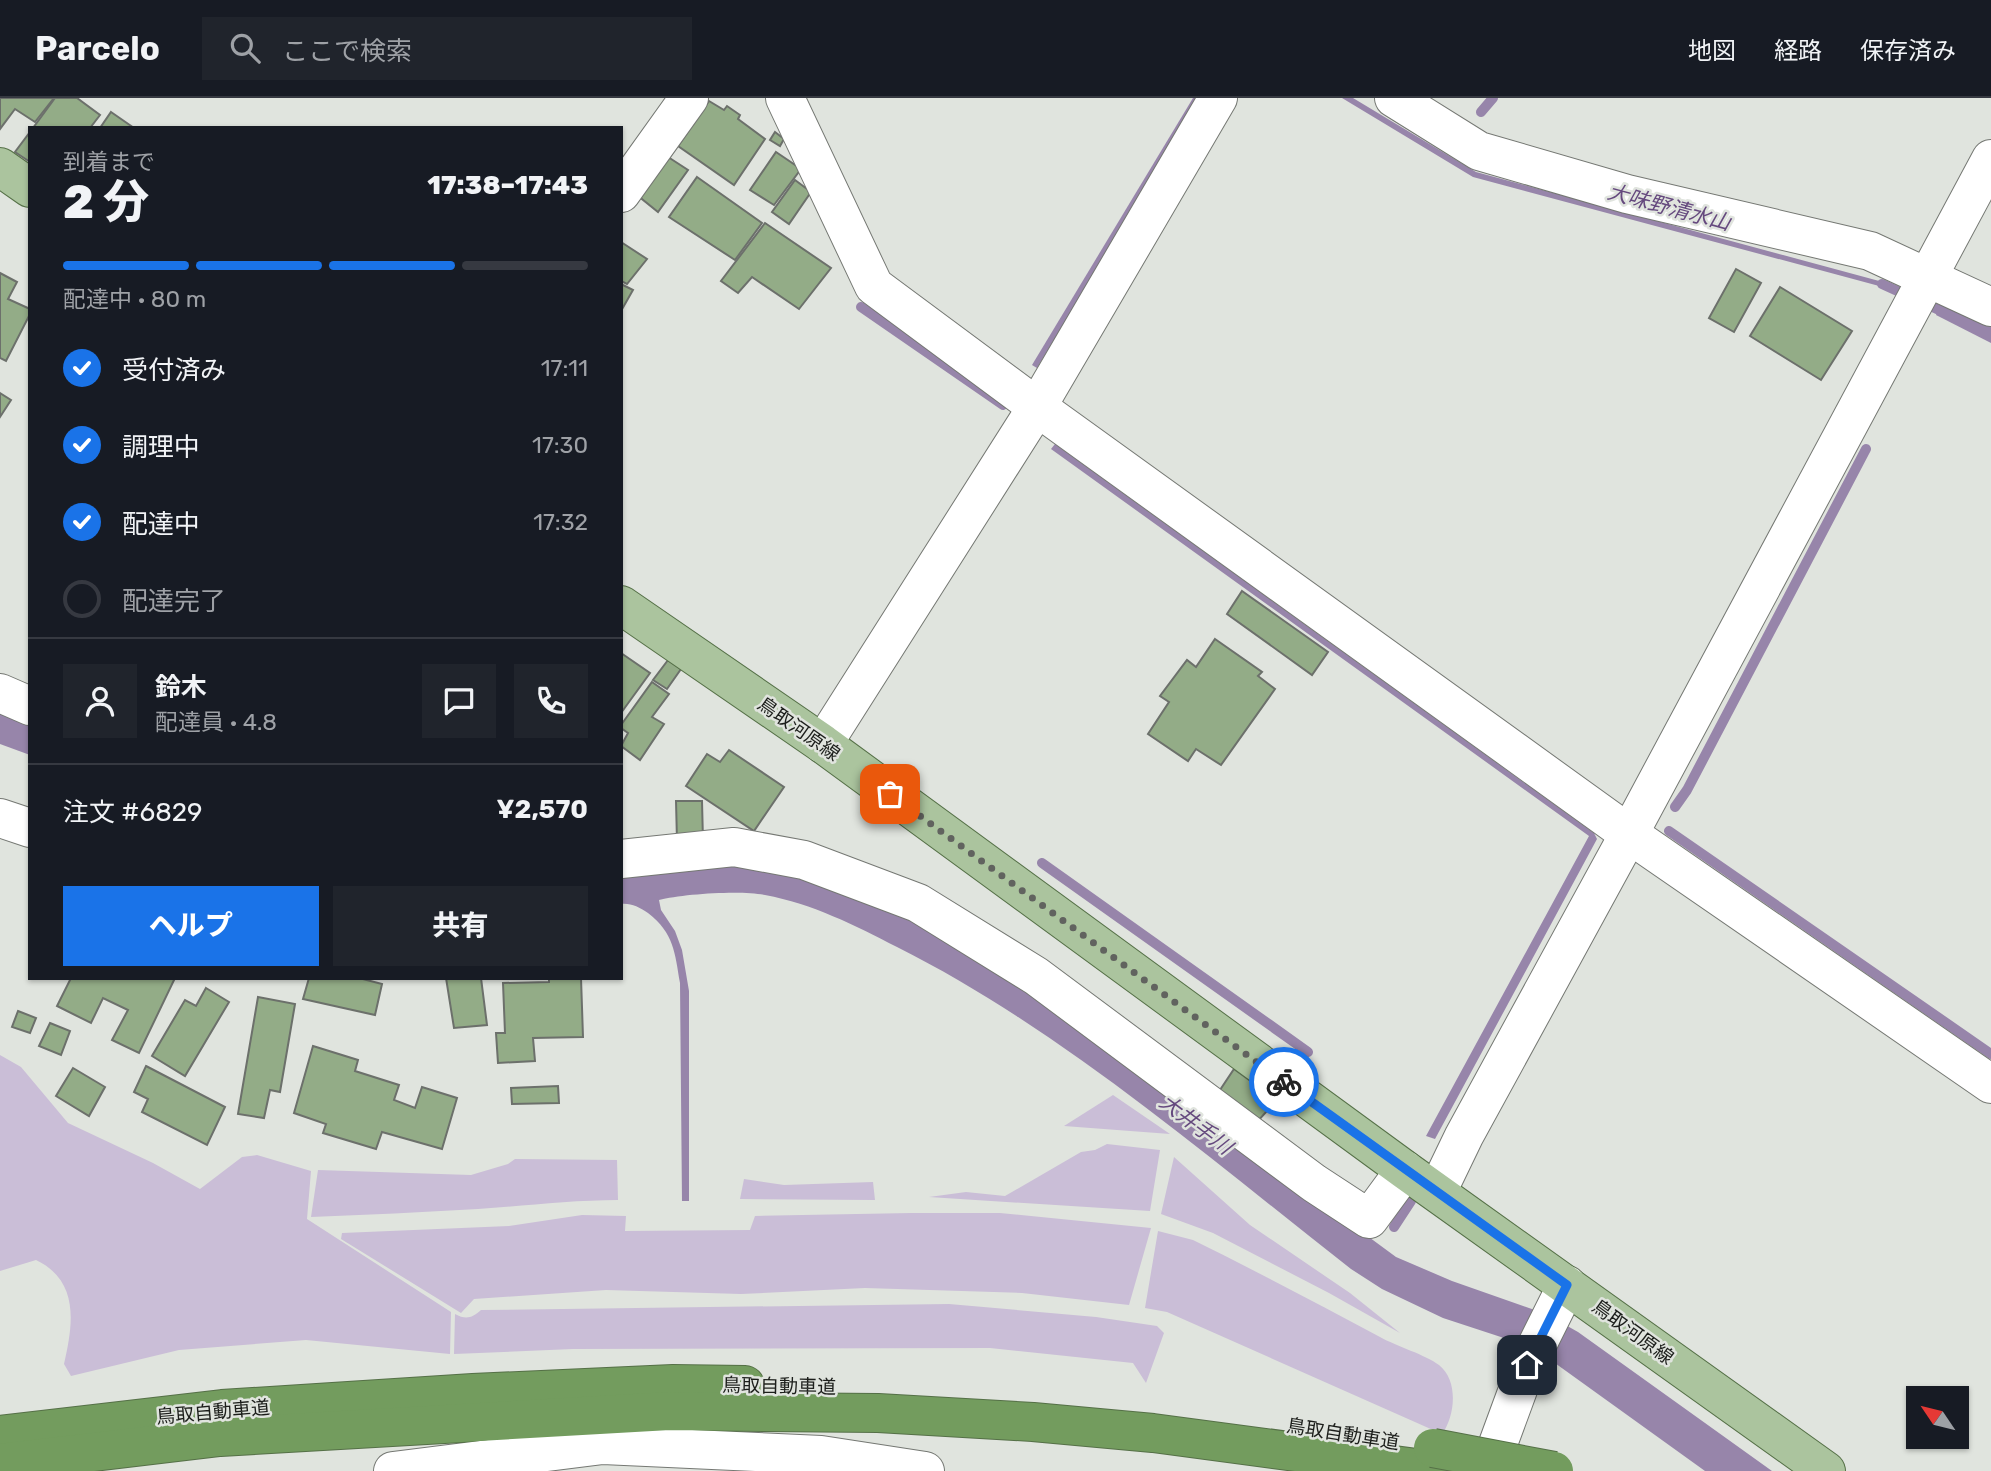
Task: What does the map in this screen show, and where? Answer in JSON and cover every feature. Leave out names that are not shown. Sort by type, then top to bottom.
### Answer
[{"type":"highway","name":"鳥取自動車道","points":[[0,1435],[222,1409],[460,1394],[673,1384],[883,1387],[1157,1408],[1274,1423],[1434,1463]]},
{"type":"highway","name":"鳥取自動車道","points":[[0,1463],[220,1437],[669,1411],[878,1413],[1033,1422],[1434,1463],[1554,1471]]},
{"type":"main road","points":[[0,167],[28,187]]},
{"type":"main road","name":"鳥取河原線","points":[[623,606],[823,744],[1437,1192],[1561,1297],[1826,1471]]},
{"type":"street","points":[[623,190],[689,98]]},
{"type":"street","points":[[785,98],[874,286],[1629,835],[1991,1084]]},
{"type":"street","points":[[823,744],[1037,407],[1218,98]]},
{"type":"street","points":[[1394,98],[1479,151],[1627,194],[1870,251],[1991,307]]},
{"type":"street","points":[[1437,1192],[1464,1136],[1629,835],[1991,159]]},
{"type":"street","points":[[0,693],[28,705]]},
{"type":"street","points":[[0,818],[28,827]]},
{"type":"street","points":[[623,859],[734,847],[804,860],[918,903],[1036,976],[1314,1183],[1369,1219],[1405,1170]]},
{"type":"street","points":[[1488,1471],[1527,1365],[1561,1297]]},
{"type":"street","points":[[393,1471],[603,1445],[821,1455],[925,1471]]},
{"type":"shaded area","points":[[0,1055],[21,1067],[68,1123],[153,1163],[200,1189],[242,1157],[257,1155],[311,1171],[307,1219],[451,1312],[450,1354],[306,1340],[179,1350],[71,1376],[64,1364],[70,1334],[70,1305],[60,1280],[36,1260],[0,1271]]},
{"type":"shaded area","points":[[1113,1095],[1170,1134],[1064,1126]]},
{"type":"shaded area","points":[[1107,1144],[1160,1150],[1150,1211],[929,1197],[966,1192],[1005,1196],[1081,1152],[1095,1150]]},
{"type":"shaded area","points":[[1174,1157],[1250,1225],[1350,1293],[1400,1333],[1213,1233],[1161,1214]]},
{"type":"shaded area","points":[[515,1159],[617,1160],[618,1200],[311,1217],[318,1170],[471,1175],[508,1164]]},
{"type":"shaded area","points":[[744,1179],[784,1185],[873,1182],[875,1200],[740,1199]]},
{"type":"shaded area","points":[[1000,1213],[1151,1228],[1129,1305],[1022,1293],[865,1288],[741,1294],[606,1290],[474,1299],[461,1313],[341,1239],[342,1233],[509,1226],[582,1215],[626,1216],[625,1231],[750,1230],[755,1216]]},
{"type":"shaded area","points":[[1158,1231],[1193,1240],[1439,1365],[1450,1380],[1453,1399],[1450,1418],[1442,1434],[1167,1312],[1145,1308]]},
{"type":"shaded area","points":[[949,1304],[1096,1317],[1157,1326],[1164,1333],[1146,1383],[1133,1363],[990,1348],[573,1349],[454,1354],[455,1314],[469,1317],[481,1310]]},
{"type":"water","points":[[1193,98],[1200,98],[1037,368],[1032,365]]},
{"type":"water","points":[[1342,98],[1353,98],[1476,172],[1894,285],[1894,290],[1473,177]]},
{"type":"water","points":[[1941,302],[1991,326],[1991,343],[1936,315]]},
{"type":"water","points":[[1055,444],[1594,833],[1597,839],[1435,1139],[1426,1136],[1589,836],[1051,449]]},
{"type":"water","points":[[0,709],[28,722],[28,754],[0,744]]},
{"type":"water","name":"大井手川","points":[[728,863],[803,869],[986,955],[1396,1257],[1452,1281],[1546,1314],[1578,1332],[1772,1471],[1705,1471],[1534,1348],[1443,1318],[1382,1289],[1351,1269],[1131,1096],[1017,1016],[958,980],[881,939],[833,916],[783,899],[727,893],[659,900],[661,910],[675,931],[682,950],[689,991],[689,1201],[682,1201],[680,983],[677,962],[672,944],[657,921],[638,907],[623,904],[623,876]]},
{"type":"building","points":[[0,98],[54,98],[35,122],[15,109],[0,129]]},
{"type":"building","points":[[55,98],[77,98],[100,115],[92,126],[34,126]]},
{"type":"building","points":[[709,101],[724,110],[727,106],[740,115],[738,119],[765,139],[734,185],[678,146]]},
{"type":"building","points":[[111,112],[131,126],[101,126]]},
{"type":"building","points":[[775,132],[784,139],[780,146],[770,140]]},
{"type":"building","points":[[28,135],[28,161],[15,152]]},
{"type":"building","points":[[776,152],[801,169],[774,205],[750,190]]},
{"type":"building","points":[[665,155],[688,170],[658,212],[637,195]]},
{"type":"building","points":[[697,177],[762,223],[735,260],[669,217]]},
{"type":"building","points":[[795,180],[811,192],[789,224],[772,212]]},
{"type":"building","points":[[765,223],[831,268],[799,309],[752,277],[738,293],[721,281]]},
{"type":"building","points":[[623,243],[647,259],[627,284],[623,282]]},
{"type":"building","points":[[1736,269],[1761,283],[1734,332],[1709,318]]},
{"type":"building","points":[[0,273],[17,282],[8,299],[28,308],[28,318],[6,361],[0,358]]},
{"type":"building","points":[[623,285],[633,290],[623,308]]},
{"type":"building","points":[[1780,287],[1852,331],[1821,380],[1750,336]]},
{"type":"building","points":[[0,393],[11,400],[0,417]]},
{"type":"building","points":[[1242,591],[1328,652],[1312,675],[1227,614]]},
{"type":"building","points":[[1215,639],[1262,672],[1258,676],[1275,689],[1221,765],[1196,749],[1188,761],[1148,734],[1169,702],[1160,696],[1187,660],[1196,667]]},
{"type":"building","points":[[623,654],[650,673],[623,710]]},
{"type":"building","points":[[668,660],[681,669],[667,689],[653,680]]},
{"type":"building","points":[[652,682],[669,694],[652,717],[664,724],[640,760],[623,747],[628,733],[623,729],[623,722]]},
{"type":"building","points":[[729,750],[784,787],[754,831],[686,786],[707,754],[720,762]]},
{"type":"building","points":[[676,801],[702,801],[703,841],[677,841]]},
{"type":"building","points":[[70,980],[174,980],[139,1053],[112,1040],[128,1010],[103,998],[91,1023],[57,1006]]},
{"type":"building","points":[[308,980],[367,980],[382,984],[375,1015],[303,999]]},
{"type":"building","points":[[446,980],[481,980],[487,1025],[454,1028]]},
{"type":"building","points":[[581,980],[583,1037],[533,1038],[535,1061],[498,1063],[496,1033],[505,1033],[503,983]]},
{"type":"building","points":[[206,988],[229,1002],[185,1076],[152,1056],[185,1000],[196,1006]]},
{"type":"building","points":[[258,997],[295,1004],[280,1092],[270,1090],[264,1118],[238,1114]]},
{"type":"building","points":[[18,1011],[36,1018],[30,1033],[12,1027]]},
{"type":"building","points":[[50,1023],[70,1031],[61,1055],[39,1046]]},
{"type":"building","points":[[313,1046],[358,1060],[355,1071],[399,1085],[394,1100],[415,1108],[422,1087],[457,1098],[442,1149],[382,1132],[376,1149],[323,1133],[326,1124],[294,1113]]},
{"type":"building","points":[[146,1066],[225,1107],[207,1145],[142,1112],[148,1099],[134,1092]]},
{"type":"building","points":[[73,1068],[105,1087],[89,1116],[56,1096]]},
{"type":"building","points":[[1234,1069],[1277,1100],[1257,1122],[1218,1093]]},
{"type":"building","points":[[558,1086],[559,1103],[512,1104],[511,1088]]},
{"type":"waterway","points":[[1481,112],[1493,98]]},
{"type":"waterway","name":"大味野清水山","points":[[1882,284],[1950,315]]},
{"type":"waterway","points":[[861,307],[1003,405]]},
{"type":"waterway","points":[[1675,807],[1687,790],[1866,449]]},
{"type":"waterway","points":[[1669,831],[1991,1054]]},
{"type":"waterway","points":[[1042,863],[1308,1052]]},
{"type":"waterway","points":[[1394,1227],[1411,1201]]},
{"type":"way so far","points":[[890,794],[1284,1082]]},
{"type":"route","points":[[1284,1082],[1567,1285],[1527,1365]]}]
